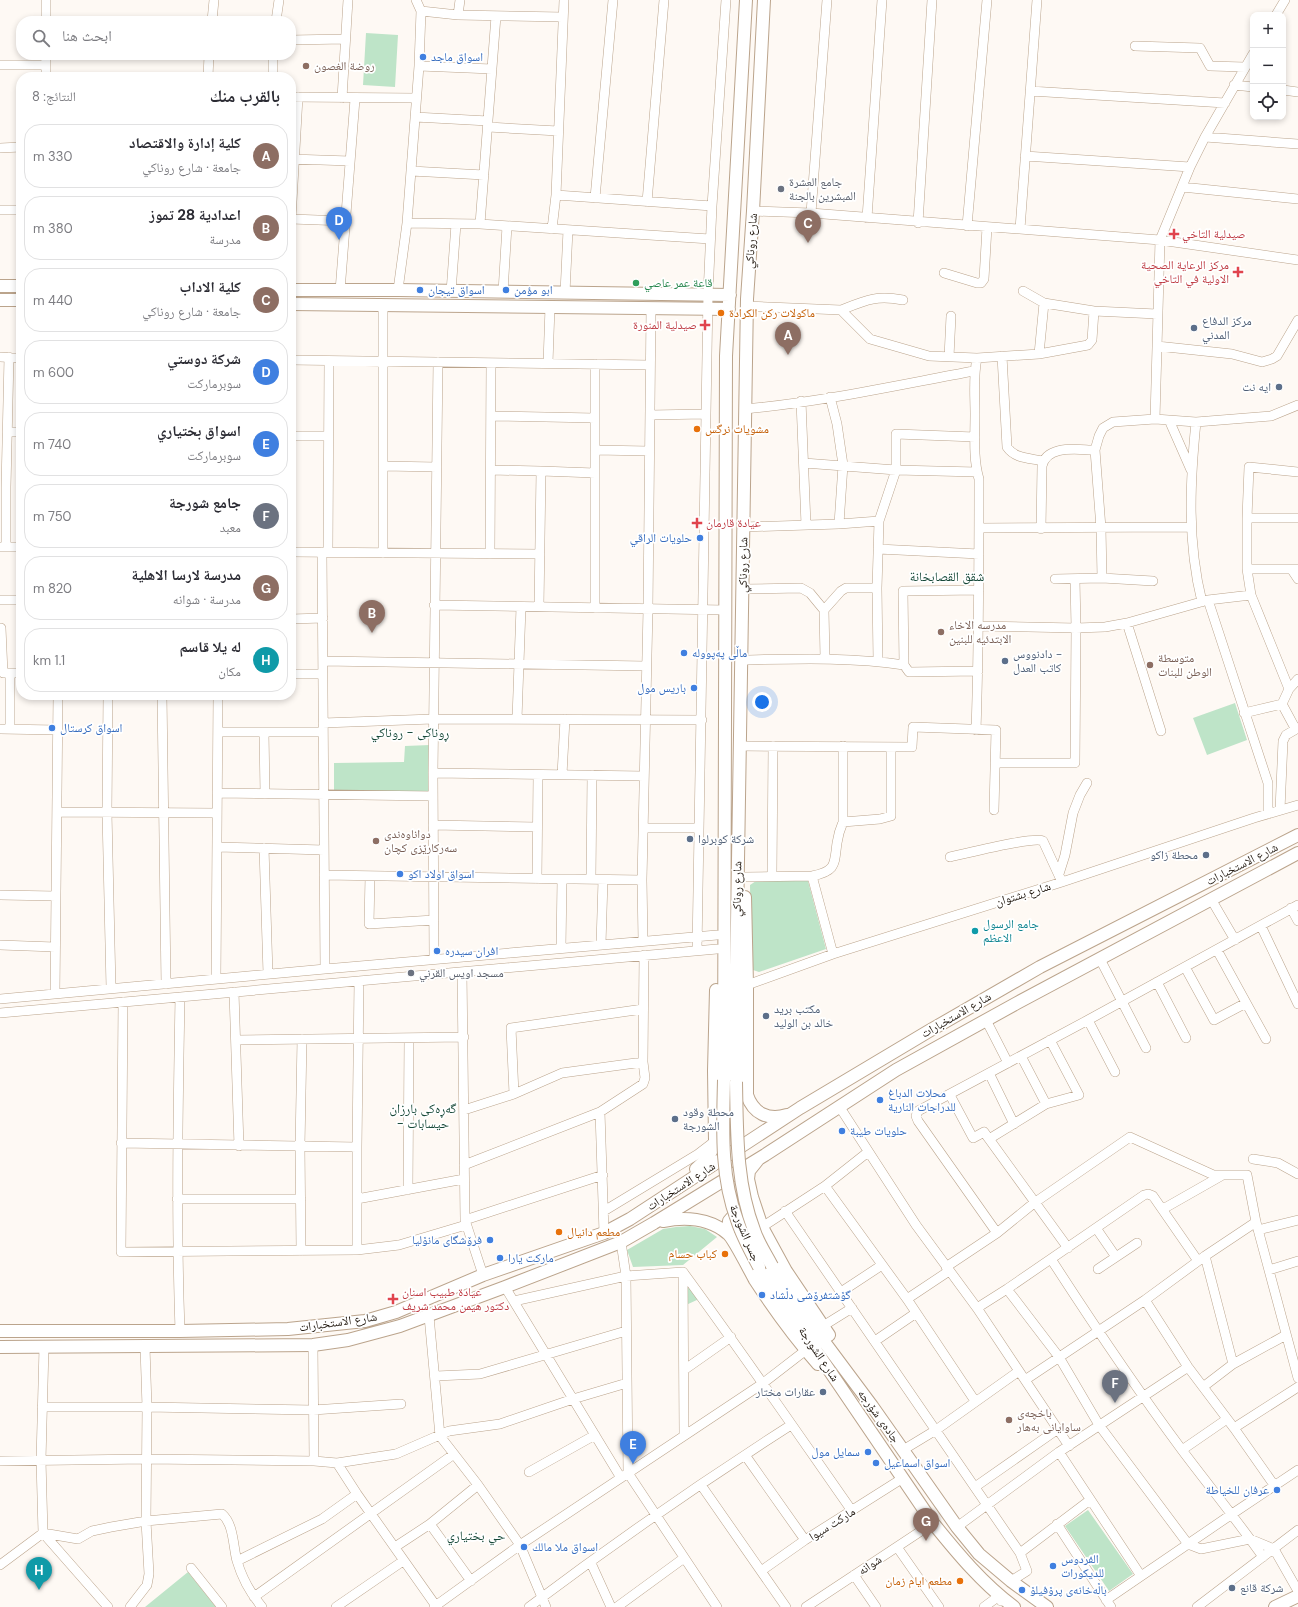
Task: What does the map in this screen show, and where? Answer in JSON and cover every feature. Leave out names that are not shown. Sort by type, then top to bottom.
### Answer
[{"type":"main road","name":"شارع روناكي","points":[[724,1080],[726,356],[746,0]]},
{"type":"main road","name":"شارع روناكي","points":[[736,1082],[739,746],[742,660],[747,306],[764,0]]},
{"type":"main road","points":[[738,141],[757,141]]},
{"type":"main road","points":[[0,286],[16,286]]},
{"type":"main road","points":[[296,290],[730,295]]},
{"type":"main road","points":[[0,300],[16,300]]},
{"type":"main road","points":[[296,304],[729,309]]},
{"type":"main road","points":[[724,717],[740,717]]},
{"type":"main road","name":"شارع الاستخبارات","points":[[0,1331],[180,1331],[288,1329],[365,1321],[396,1312],[483,1275],[604,1233],[674,1190],[800,1108],[1019,979],[1298,835]]},
{"type":"main road","points":[[715,1114],[726,1118],[737,1115],[745,1107],[747,1095],[747,985],[744,877],[738,836]]},
{"type":"main road","name":"شارع الاستخبارات","points":[[0,1347],[313,1345],[348,1340],[430,1316],[621,1242],[765,1155],[896,1070],[1030,996],[1298,853]]},
{"type":"main road","points":[[674,1190],[707,1159],[713,1149],[715,1114],[714,1071],[717,935],[720,887],[724,868]]},
{"type":"main road","points":[[1019,979],[1030,996]]},
{"type":"main road","name":"جسر الشورجة","points":[[724,1080],[724,1150],[730,1197],[741,1230],[759,1267]]},
{"type":"main road","name":"جسر الشورجة","points":[[736,1082],[737,1130],[741,1186],[754,1232],[772,1266]]},
{"type":"main road","points":[[747,1095],[750,1103],[757,1112],[768,1117],[782,1117],[800,1108]]},
{"type":"main road","points":[[762,1227],[752,1197],[748,1174],[753,1165],[765,1155]]},
{"type":"main road","points":[[728,1233],[729,1221],[733,1215],[739,1211],[746,1211],[752,1214],[762,1227],[786,1271],[823,1326],[872,1406]]},
{"type":"main road","points":[[654,1223],[676,1218],[688,1218],[706,1222],[728,1233],[756,1282],[806,1350],[855,1407]]},
{"type":"main road","name":"جادەی شۆرجە","points":[[772,1266],[793,1300],[872,1406],[957,1527],[979,1554],[1011,1581],[1046,1607]]},
{"type":"main road","name":"شارع الشورجة","points":[[759,1267],[934,1523],[957,1553],[999,1596],[1014,1607]]},
{"type":"main road","points":[[396,1312],[400,1326]]},
{"type":"main road","points":[[906,1481],[921,1475]]},
{"type":"main road","points":[[1275,1607],[1298,1596]]},
{"type":"street","points":[[46,0],[46,16]]},
{"type":"street","points":[[212,16],[214,0]]},
{"type":"street","points":[[277,16],[279,0]]},
{"type":"street","points":[[342,98],[348,0]]},
{"type":"street","points":[[398,290],[407,223],[419,66],[421,11],[416,0]]},
{"type":"street","points":[[458,15],[460,0]]},
{"type":"street","points":[[552,229],[556,195],[564,0]]},
{"type":"street","points":[[595,198],[612,0]]},
{"type":"street","points":[[647,202],[664,0]]},
{"type":"street","points":[[697,950],[698,828],[702,720],[702,610],[707,309],[712,206],[726,0]]},
{"type":"street","points":[[811,214],[827,0]]},
{"type":"street","points":[[867,218],[882,0]]},
{"type":"street","points":[[918,222],[932,0]]},
{"type":"street","points":[[967,226],[988,0]]},
{"type":"street","points":[[1020,229],[1037,0]]},
{"type":"street","points":[[1278,12],[1285,0]]},
{"type":"street","points":[[421,11],[458,15],[563,17]]},
{"type":"street","points":[[480,224],[496,16]]},
{"type":"street","points":[[296,40],[345,39]]},
{"type":"street","points":[[1135,46],[1200,48],[1210,66],[1245,67]]},
{"type":"street","points":[[1155,419],[1160,240],[1190,167],[1205,137],[1250,59]]},
{"type":"street","points":[[46,60],[46,72]]},
{"type":"street","points":[[208,72],[209,60]]},
{"type":"street","points":[[273,60],[273,72]]},
{"type":"street","points":[[0,65],[46,65]]},
{"type":"street","points":[[419,66],[492,69]]},
{"type":"street","points":[[1234,85],[1250,87]]},
{"type":"street","points":[[1286,90],[1298,92]]},
{"type":"street","points":[[1030,91],[1225,103]]},
{"type":"street","points":[[296,97],[355,99],[416,98]]},
{"type":"street","points":[[340,290],[355,99]]},
{"type":"street","points":[[415,117],[558,131]]},
{"type":"street","points":[[1205,137],[1298,144]]},
{"type":"street","points":[[0,148],[16,147]]},
{"type":"street","points":[[1025,156],[1190,167]]},
{"type":"street","points":[[296,159],[350,161]]},
{"type":"street","points":[[411,171],[484,175]]},
{"type":"street","points":[[1182,187],[1298,199]]},
{"type":"street","points":[[556,195],[712,206]]},
{"type":"street","points":[[0,210],[16,210]]},
{"type":"street","points":[[753,211],[1160,240],[1298,260]]},
{"type":"street","points":[[296,219],[345,221]]},
{"type":"street","points":[[407,223],[480,224],[710,239]]},
{"type":"street","points":[[451,292],[456,224]]},
{"type":"street","points":[[503,292],[507,226]]},
{"type":"street","points":[[944,273],[977,284],[981,283],[984,279],[988,227]]},
{"type":"street","points":[[565,293],[568,230]]},
{"type":"street","points":[[1023,291],[1044,302],[1094,311],[1157,314]]},
{"type":"street","points":[[747,306],[841,310],[868,300],[886,297],[903,300]]},
{"type":"street","points":[[1039,354],[1044,302]]},
{"type":"street","points":[[383,305],[383,553]]},
{"type":"street","points":[[548,363],[550,307]]},
{"type":"street","points":[[643,941],[642,880],[648,609],[651,308]]},
{"type":"street","points":[[841,310],[870,340],[929,356],[977,358],[1039,354],[1088,346],[1092,340],[1094,311]]},
{"type":"street","points":[[949,357],[952,316]]},
{"type":"street","points":[[1157,346],[1232,354],[1262,362],[1277,356],[1298,320]]},
{"type":"street","points":[[1002,356],[1007,447],[1011,453],[1017,456],[1043,460]]},
{"type":"street","points":[[16,358],[5,357],[7,432],[3,547],[16,547]]},
{"type":"street","points":[[976,730],[979,626],[979,479],[977,472],[975,437],[974,371],[977,358]]},
{"type":"street","points":[[296,360],[650,365]]},
{"type":"street","points":[[325,969],[323,618],[328,436],[328,361]]},
{"type":"street","points":[[434,960],[433,719],[438,362]]},
{"type":"street","points":[[490,554],[491,362]]},
{"type":"street","points":[[595,364],[595,608]]},
{"type":"street","points":[[745,409],[776,406],[974,371]]},
{"type":"street","points":[[830,397],[837,424],[843,465],[839,524]]},
{"type":"street","points":[[800,401],[806,525]]},
{"type":"street","points":[[1102,578],[1101,528],[1095,450],[1098,436],[1103,428],[1113,422],[1155,419],[1196,422],[1271,416],[1298,405]]},
{"type":"street","points":[[650,415],[705,414]]},
{"type":"street","points":[[491,416],[595,418]]},
{"type":"street","points":[[1170,420],[1191,472]]},
{"type":"street","points":[[1196,422],[1191,472],[1191,527],[1198,588],[1205,601],[1268,783],[1268,814]]},
{"type":"street","points":[[7,432],[16,432]]},
{"type":"street","points":[[878,661],[877,588],[879,521],[896,470],[896,434],[975,437]]},
{"type":"street","points":[[296,436],[328,436]]},
{"type":"street","points":[[595,450],[649,451]]},
{"type":"street","points":[[1041,529],[1043,460],[1049,454],[1063,450],[1095,450]]},
{"type":"street","points":[[804,463],[896,470],[977,472]]},
{"type":"street","points":[[383,466],[437,467]]},
{"type":"street","points":[[1289,689],[1251,595],[1247,569],[1249,467],[1298,472]]},
{"type":"street","points":[[491,470],[595,473]]},
{"type":"street","points":[[539,607],[541,471]]},
{"type":"street","points":[[1247,518],[1298,518]]},
{"type":"street","points":[[743,527],[839,524],[879,521]]},
{"type":"street","points":[[979,528],[1041,529],[1191,527]]},
{"type":"street","points":[[878,549],[979,554]]},
{"type":"street","points":[[296,552],[540,554]]},
{"type":"street","points":[[1247,569],[1295,569],[1298,579]]},
{"type":"street","points":[[1056,579],[1102,578],[1152,581]]},
{"type":"street","points":[[995,763],[1075,763],[1075,579]]},
{"type":"street","points":[[742,590],[801,588],[810,593],[824,610],[824,658]]},
{"type":"street","points":[[824,610],[841,591],[846,588],[877,588]]},
{"type":"street","points":[[978,671],[909,672],[904,665],[903,591],[979,590]]},
{"type":"street","points":[[979,626],[1076,628],[1105,627],[1126,623],[1205,601],[1251,595]]},
{"type":"street","points":[[0,600],[16,600]]},
{"type":"street","points":[[434,605],[521,608],[725,610]]},
{"type":"street","points":[[517,719],[521,608]]},
{"type":"street","points":[[296,619],[323,618]]},
{"type":"street","points":[[1126,623],[1161,731]]},
{"type":"street","points":[[1,628],[10,729]]},
{"type":"street","points":[[742,660],[824,658],[878,661],[904,665]]},
{"type":"street","points":[[323,661],[646,666]]},
{"type":"street","points":[[4,673],[16,673]]},
{"type":"street","points":[[296,674],[323,674]]},
{"type":"street","points":[[1282,704],[1289,689],[1298,679]]},
{"type":"street","points":[[55,993],[58,700]]},
{"type":"street","points":[[108,700],[107,813],[111,988]]},
{"type":"street","points":[[162,700],[166,984]]},
{"type":"street","points":[[216,979],[218,700]]},
{"type":"street","points":[[1244,713],[1282,704]]},
{"type":"street","points":[[1280,810],[1284,741],[1286,735],[1297,728],[1282,704]]},
{"type":"street","points":[[218,732],[264,732],[433,719],[702,720]]},
{"type":"street","points":[[562,775],[565,719]]},
{"type":"street","points":[[739,746],[912,747],[913,727],[996,730],[994,810]]},
{"type":"street","points":[[0,729],[57,730]]},
{"type":"street","points":[[264,732],[265,794]]},
{"type":"street","points":[[772,876],[773,746]]},
{"type":"street","points":[[744,877],[812,876],[822,874],[832,866],[836,860],[837,843],[843,822],[843,746]]},
{"type":"street","points":[[843,822],[880,819],[891,816],[891,746]]},
{"type":"street","points":[[433,773],[644,776]]},
{"type":"street","points":[[537,878],[538,774]]},
{"type":"street","points":[[591,879],[592,775]]},
{"type":"street","points":[[1060,878],[1073,813],[1080,795],[1087,783]]},
{"type":"street","points":[[217,793],[433,796]]},
{"type":"street","name":"شارع بشتوان","points":[[747,985],[833,954],[1060,878],[1298,805]]},
{"type":"street","points":[[56,812],[164,814],[217,813]]},
{"type":"street","points":[[433,825],[537,827]]},
{"type":"street","points":[[644,828],[698,828]]},
{"type":"street","points":[[950,857],[1026,841],[1040,840],[1043,841],[1060,878]]},
{"type":"street","points":[[217,846],[324,850]]},
{"type":"street","points":[[264,848],[268,974]]},
{"type":"street","points":[[324,875],[642,880]]},
{"type":"street","points":[[370,876],[369,924],[434,920]]},
{"type":"street","points":[[812,876],[833,954]]},
{"type":"street","points":[[561,948],[562,879]]},
{"type":"street","points":[[601,944],[603,880]]},
{"type":"street","points":[[0,895],[56,896]]},
{"type":"street","points":[[1211,899],[1235,940]]},
{"type":"street","points":[[997,1233],[918,1121],[916,1116],[918,1110],[950,1095],[1295,907],[1298,922]]},
{"type":"street","points":[[1261,926],[1298,1004]]},
{"type":"street","points":[[0,998],[717,935]]},
{"type":"street","points":[[0,945],[55,947]]},
{"type":"street","points":[[0,1013],[717,948]]},
{"type":"street","points":[[1217,950],[1266,1039]]},
{"type":"street","points":[[464,1166],[600,1112],[642,1084],[645,1078],[643,1062],[644,955]]},
{"type":"street","points":[[1100,959],[1146,1048]]},
{"type":"street","points":[[1185,967],[1214,1020],[1246,1003]]},
{"type":"street","points":[[462,972],[464,1037],[464,1179],[466,1222],[483,1275]]},
{"type":"street","points":[[357,1250],[359,981]]},
{"type":"street","points":[[1158,982],[1186,1038]]},
{"type":"street","points":[[234,992],[239,1146]]},
{"type":"street","points":[[180,997],[177,1145],[177,1252],[180,1331]]},
{"type":"street","points":[[122,1002],[121,1252],[357,1250],[399,1245],[603,1175]]},
{"type":"street","points":[[514,1094],[511,1028],[643,1009]]},
{"type":"street","points":[[986,1020],[1008,1063]]},
{"type":"street","points":[[1088,1020],[1115,1072]]},
{"type":"street","points":[[236,1040],[464,1037]]},
{"type":"street","points":[[408,1190],[409,1038]]},
{"type":"street","points":[[301,1250],[300,1146],[302,1039]]},
{"type":"street","points":[[989,1139],[1046,1104],[1079,1095],[1050,1040]]},
{"type":"street","points":[[1021,1056],[1046,1104]]},
{"type":"street","points":[[464,1110],[514,1094],[562,1072],[643,1062]]},
{"type":"street","points":[[989,1073],[1014,1124]]},
{"type":"street","points":[[950,1095],[973,1138],[984,1132],[1068,1248]]},
{"type":"street","points":[[839,1106],[916,1225],[977,1308],[1069,1446]]},
{"type":"street","points":[[600,1112],[604,1233]]},
{"type":"street","points":[[907,1299],[997,1233],[1034,1202],[1130,1137],[1217,1176],[1247,1175],[1257,1226],[1298,1378]]},
{"type":"street","points":[[604,1211],[698,1154],[714,1141]]},
{"type":"street","points":[[121,1143],[357,1147]]},
{"type":"street","points":[[762,1227],[825,1186],[868,1152]]},
{"type":"street","points":[[1253,1159],[1278,1163],[1298,1174]]},
{"type":"street","points":[[1163,1209],[1217,1176]]},
{"type":"street","points":[[357,1199],[464,1179]]},
{"type":"street","points":[[825,1186],[907,1299],[975,1401]]},
{"type":"street","points":[[977,1308],[1051,1260],[1144,1195],[1148,1194],[1153,1196],[1201,1258],[1233,1364]]},
{"type":"street","points":[[177,1199],[301,1199]]},
{"type":"street","points":[[786,1211],[1020,1553],[1028,1571],[1011,1581]]},
{"type":"street","points":[[1025,1380],[1145,1300],[1201,1258],[1257,1226],[1298,1220]]},
{"type":"street","points":[[1096,1228],[1116,1257]]},
{"type":"street","points":[[621,1242],[626,1276],[627,1384],[624,1476]]},
{"type":"street","points":[[1098,1269],[1137,1243]]},
{"type":"street","points":[[1051,1260],[1098,1331],[1182,1450],[1263,1556]]},
{"type":"street","points":[[1269,1270],[1298,1261]]},
{"type":"street","points":[[841,1292],[882,1265]]},
{"type":"street","points":[[514,1301],[626,1276],[683,1272]]},
{"type":"street","points":[[683,1272],[731,1337],[762,1384],[852,1511]]},
{"type":"street","points":[[683,1272],[684,1435]]},
{"type":"street","points":[[505,1287],[595,1435],[624,1476],[656,1516],[713,1606]]},
{"type":"street","points":[[1007,1289],[1059,1357],[1099,1425],[1188,1544],[1201,1549],[1250,1539],[1274,1549],[1298,1591]]},
{"type":"street","points":[[1145,1300],[1188,1368],[1234,1428],[1274,1486]]},
{"type":"street","points":[[823,1326],[852,1308]]},
{"type":"street","points":[[875,1342],[916,1313]]},
{"type":"street","points":[[430,1316],[440,1436],[478,1484],[520,1545],[546,1607]]},
{"type":"street","points":[[436,1376],[480,1374],[626,1331]]},
{"type":"street","points":[[1203,1387],[1233,1364],[1286,1335]]},
{"type":"street","points":[[684,1370],[731,1337]]},
{"type":"street","points":[[313,1345],[312,1410],[314,1461]]},
{"type":"street","points":[[130,1607],[147,1585],[149,1574],[146,1521],[147,1407],[145,1346]]},
{"type":"street","points":[[44,1347],[41,1460],[43,1533],[108,1607]]},
{"type":"street","points":[[337,1463],[435,1607],[520,1545],[762,1384],[806,1350]]},
{"type":"street","points":[[957,1527],[1059,1452],[1188,1368]]},
{"type":"street","points":[[903,1450],[936,1430],[1019,1371]]},
{"type":"street","points":[[0,1461],[146,1459],[314,1461],[337,1463],[396,1454],[449,1431],[500,1424],[573,1399],[627,1384]]},
{"type":"street","points":[[1234,1428],[1298,1387]]},
{"type":"street","points":[[42,1407],[312,1410],[401,1404]]},
{"type":"street","points":[[1182,1450],[1227,1419]]},
{"type":"street","points":[[529,1607],[656,1516],[791,1425]]},
{"type":"street","points":[[975,1487],[1058,1429]]},
{"type":"street","points":[[529,1472],[595,1435]]},
{"type":"street","points":[[1059,1452],[1141,1576]]},
{"type":"street","points":[[254,1597],[371,1515],[454,1454]]},
{"type":"street","points":[[745,1455],[805,1540]]},
{"type":"street","points":[[1057,1524],[1109,1603],[1141,1576],[1298,1470]]},
{"type":"street","name":"مارکت سیوا","points":[[761,1571],[805,1540],[852,1511],[906,1481]]},
{"type":"street","points":[[395,1547],[430,1524],[478,1484]]},
{"type":"street","points":[[701,1485],[786,1607]]},
{"type":"street","points":[[237,1561],[322,1519],[357,1494]]},
{"type":"street","points":[[1020,1553],[1090,1500]]},
{"type":"street","points":[[0,1565],[43,1533],[78,1539],[92,1531],[146,1521],[222,1514],[229,1524],[237,1561],[245,1580],[254,1597],[262,1607]]},
{"type":"street","name":"شوانە","points":[[806,1607],[934,1523]]},
{"type":"street","points":[[430,1524],[471,1581]]},
{"type":"street","points":[[1197,1607],[1298,1530]]},
{"type":"street","points":[[897,1547],[939,1607]]},
{"type":"street","points":[[617,1607],[684,1558]]},
{"type":"street","points":[[336,1607],[403,1561]]},
{"type":"street","points":[[591,1563],[610,1607]]},
{"type":"street","points":[[191,1568],[222,1607]]},
{"type":"street","points":[[854,1576],[876,1607]]},
{"type":"street","points":[[984,1607],[999,1596],[1005,1607]]},
{"type":"green space","points":[[366,33],[398,35],[395,87],[363,85]]},
{"type":"green space","points":[[1235,703],[1247,740],[1207,755],[1193,718]]},
{"type":"green space","points":[[430,745],[431,792],[334,790],[334,763],[404,762],[405,746]]},
{"type":"green space","points":[[756,881],[808,881],[826,949],[759,972],[753,970],[751,967],[750,885]]},
{"type":"green space","points":[[690,1226],[705,1229],[717,1237],[683,1265],[633,1267],[627,1250],[663,1229]]},
{"type":"green space","points":[[687,1281],[699,1299],[686,1305]]},
{"type":"green space","points":[[1088,1510],[1133,1574],[1109,1591],[1065,1526]]},
{"type":"green space","points":[[188,1572],[216,1607],[145,1607]]},
{"type":"place","name":"اسواق ماجد","points":[[423,57]]},
{"type":"place","name":"روضة الغصون","points":[[306,66]]},
{"type":"place","name":"جامع العشرة المبشرين بالجنة","points":[[781,189]]},
{"type":"place","name":"صيدلية التاخي","points":[[1174,234]]},
{"type":"place","name":"شركة دوستي","points":[[339,240]]},
{"type":"place","name":"كلية الاداب","points":[[808,243]]},
{"type":"place","name":"مركز الرعاية الصحية الاولية في التاخي","points":[[1238,272]]},
{"type":"place","name":"قاعة عمر عاصي","points":[[636,283]]},
{"type":"place","name":"اسواق تيجان","points":[[420,290]]},
{"type":"place","name":"ابو مؤمن","points":[[506,290]]},
{"type":"place","name":"ماكولات ركن الكرادة","points":[[721,313]]},
{"type":"place","name":"صيدلية المنورة","points":[[705,325]]},
{"type":"place","name":"مركز الدفاع المدني","points":[[1194,328]]},
{"type":"place","name":"كلية إدارة والاقتصاد","points":[[788,355]]},
{"type":"place","name":"ايه نت","points":[[1279,387]]},
{"type":"place","name":"مشويات نرگس","points":[[697,429]]},
{"type":"place","name":"عيادة قارمان","points":[[697,523]]},
{"type":"place","name":"حلويات الراقي","points":[[700,538]]},
{"type":"place","name":"مدرسه الاخاء الابتدئيه للبنين","points":[[941,632]]},
{"type":"place","name":"اعدادية 28 تموز","points":[[372,633]]},
{"type":"place","name":"ماڵی پەپوولە","points":[[684,653]]},
{"type":"place","name":"دادنووس - کاتب العدل","points":[[1005,661]]},
{"type":"place","name":"متوسطة الوطن للبنات","points":[[1150,665]]},
{"type":"place","name":"باريس مول","points":[[694,688]]},
{"type":"place","name":"اسواق كرستال","points":[[52,728]]},
{"type":"place","name":"شركة كوبرلوا","points":[[690,839]]},
{"type":"place","name":"دواناوەندى سەركارێزى كچان","points":[[376,841]]},
{"type":"place","name":"محطة زاكو","points":[[1206,855]]},
{"type":"place","name":"اسواق اولاد اكو","points":[[400,874]]},
{"type":"place","name":"جامع الرسول الاعظم","points":[[975,931]]},
{"type":"place","name":"افران سيدره","points":[[437,951]]},
{"type":"place","name":"مسجد اويس القرني","points":[[411,973]]},
{"type":"place","name":"مكتب بريد خالد بن الوليد","points":[[766,1016]]},
{"type":"place","name":"محلات الدباغ للدراجات النارية","points":[[880,1100]]},
{"type":"place","name":"محطة وقود الشورجة","points":[[675,1119]]},
{"type":"place","name":"حلويات طيبة","points":[[842,1131]]},
{"type":"place","name":"مطعم دانيال","points":[[559,1232]]},
{"type":"place","name":"فرۆشگای مانۆلیا","points":[[490,1240]]},
{"type":"place","name":"كباب حسام","points":[[725,1254]]},
{"type":"place","name":"ماركت يارا","points":[[500,1258]]},
{"type":"place","name":"گۆشتفرۆشی دڵشاد","points":[[762,1295]]},
{"type":"place","name":"عيادة طبيب اسنان دكتور هيمن محمد شريف","points":[[393,1299]]},
{"type":"place","name":"عقارات مختار","points":[[823,1392]]},
{"type":"place","name":"جامع شورجة","points":[[1115,1403]]},
{"type":"place","name":"باخچەی ساوایانی بەهار","points":[[1009,1420]]},
{"type":"place","name":"سمايل مول","points":[[868,1452]]},
{"type":"place","name":"اسواق اسماعيل","points":[[876,1463]]},
{"type":"place","name":"اسواق بختياري","points":[[633,1464]]},
{"type":"place","name":"عرفان للخياطة","points":[[1277,1490]]},
{"type":"place","name":"مدرسة لارسا الاهلية","points":[[926,1541]]},
{"type":"place","name":"اسواق ملا مالك","points":[[524,1547]]},
{"type":"place","name":"الفردوس للديكورات","points":[[1053,1566]]},
{"type":"place","name":"مطعم ايام زمان","points":[[960,1581]]},
{"type":"place","name":"شركة قانع","points":[[1232,1588]]},
{"type":"place","name":"له يلا قاسم","points":[[39,1590]]},
{"type":"place","name":"باڵەخانەی پرۆفیلۆ","points":[[1022,1590]]},
{"type":"district","name":"شقق القصابخانة","points":[[947,576]]},
{"type":"district","name":"ڕوناکی - روناكي","points":[[410,732]]},
{"type":"district","name":"گەڕەکی بارزان - حیسابات","points":[[423,1116]]},
{"type":"district","name":"حي بختياري","points":[[476,1535]]}]
